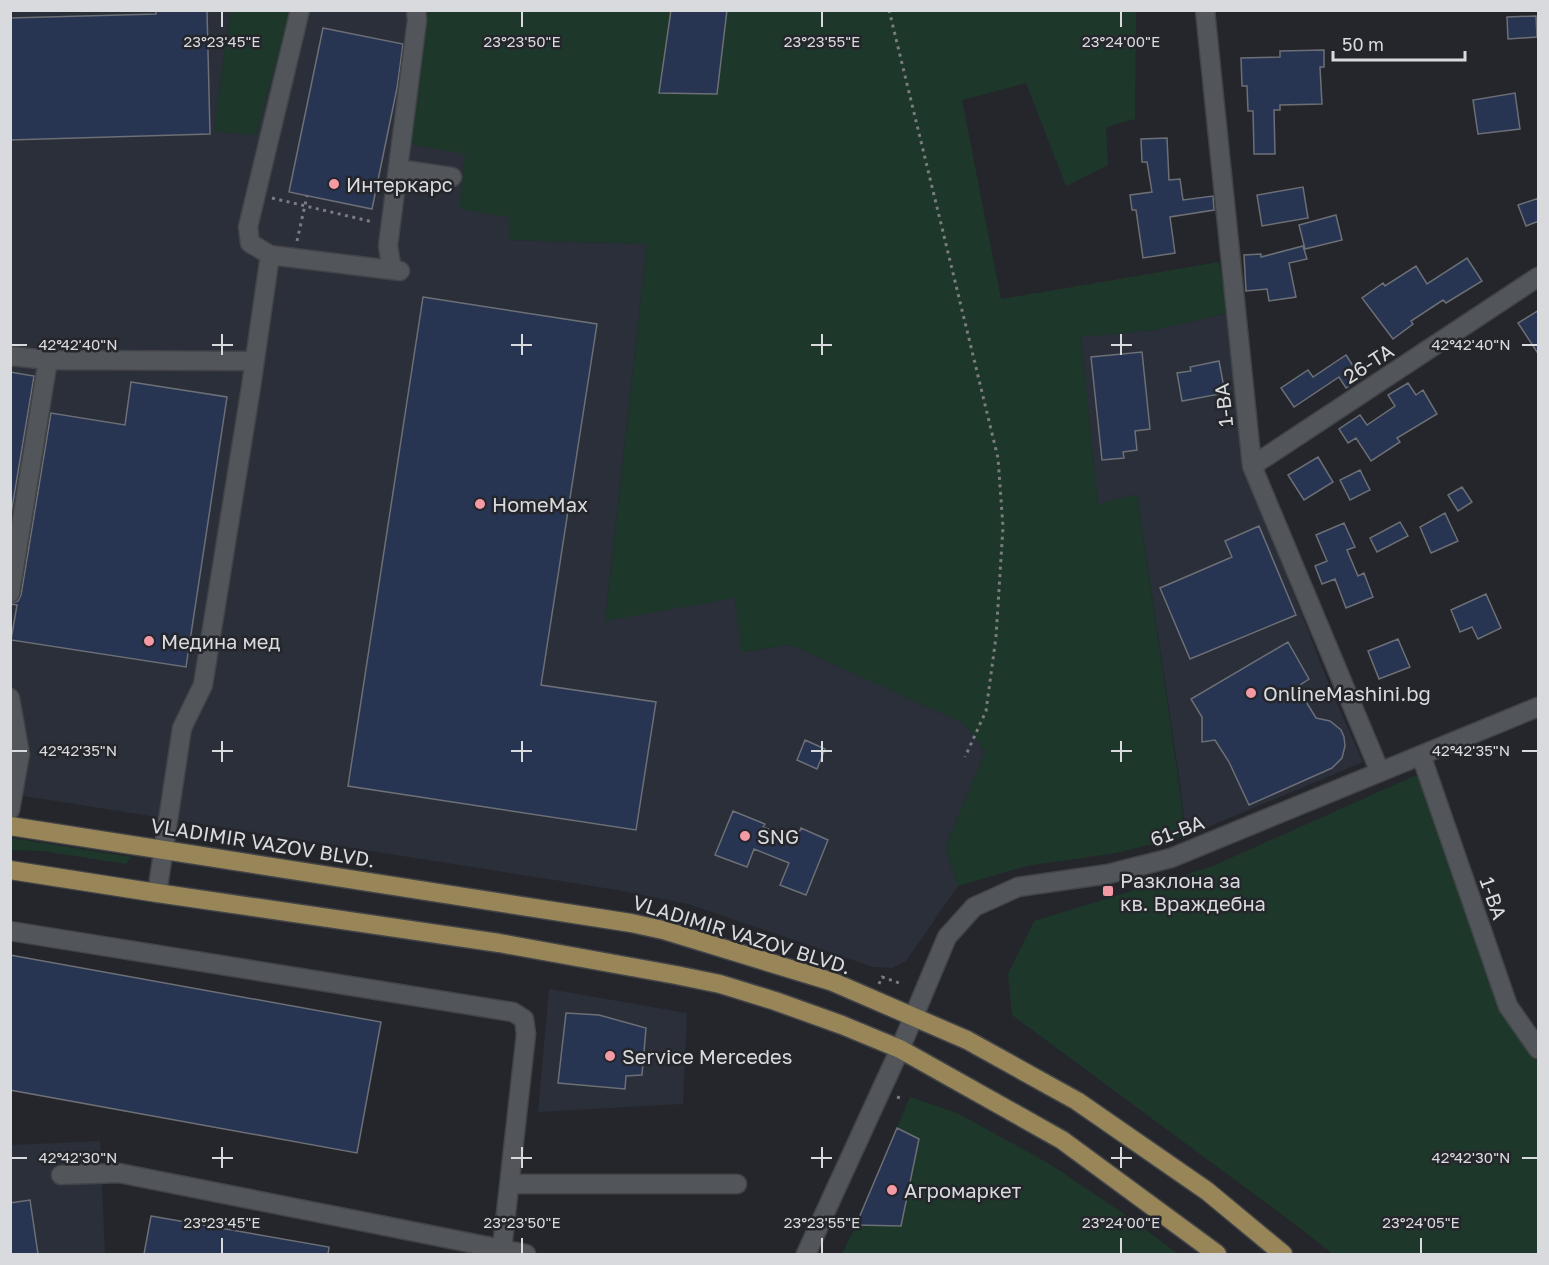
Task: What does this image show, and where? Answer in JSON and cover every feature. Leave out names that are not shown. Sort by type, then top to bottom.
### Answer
[{"type":"main road","name":"VLADIMIR VAZOV BLVD.","points":[[10,826],[631,923],[663,930],[833,982],[967,1040],[1077,1101],[1207,1191],[1282,1254]]},
{"type":"main road","points":[[10,870],[499,944],[720,984],[775,1001],[900,1049],[1062,1140],[1217,1254]]},
{"type":"street","points":[[300,10],[248,227],[249,243],[270,255],[396,271],[388,246],[417,20],[416,10]]},
{"type":"street","name":"1-ВА","points":[[1205,10],[1252,466],[1380,772]]},
{"type":"street","points":[[398,170],[452,177]]},
{"type":"street","points":[[157,893],[182,728],[203,685],[270,255]]},
{"type":"street","name":"26-ТА","points":[[1252,466],[1539,277]]},
{"type":"street","points":[[10,356],[48,360],[254,361]]},
{"type":"street","points":[[10,593],[48,360]]},
{"type":"street","points":[[10,698],[20,754],[10,810]]},
{"type":"street","name":"61-ВА","points":[[806,1254],[900,1049],[947,937],[974,908],[1018,887],[1108,874],[1171,858],[1539,707]]},
{"type":"street","name":"1-ВА","points":[[1421,755],[1508,1006],[1531,1026],[1539,1050]]},
{"type":"street","points":[[10,931],[513,1012],[524,1019],[526,1034],[502,1249]]},
{"type":"street","points":[[61,1175],[119,1173],[526,1254]]},
{"type":"street","points":[[510,1184],[737,1184]]},
{"type":"path","points":[[889,10],[998,458],[1003,527],[996,637],[986,711],[965,757]]},
{"type":"path","points":[[256,194],[390,226]]},
{"type":"path","points":[[298,234],[307,196]]},
{"type":"path","points":[[879,984],[882,976],[899,983]]},
{"type":"path","points":[[897,1096],[903,1100]]},
{"type":"shaded area","points":[[10,11],[230,11],[214,131],[256,135],[290,11],[424,11],[466,154],[509,217],[510,240],[647,244],[605,620],[735,598],[742,652],[791,645],[965,724],[985,752],[945,848],[958,886],[906,961],[892,968],[873,967],[688,904],[617,890],[11,794]]},
{"type":"shaded area","points":[[1228,313],[1244,467],[1334,697],[1363,762],[1186,836],[1137,494],[1098,505],[1081,337],[1154,330]]},
{"type":"shaded area","points":[[549,989],[687,1013],[683,1104],[538,1112]]},
{"type":"shaded area","points":[[100,1141],[105,1254],[11,1254],[11,1145]]},
{"type":"green space","points":[[230,11],[290,11],[256,135],[214,131]]},
{"type":"green space","points":[[424,11],[671,11],[659,93],[717,94],[727,11],[1136,11],[1135,119],[1106,127],[1108,165],[1066,186],[1026,83],[962,100],[1001,299],[1219,262],[1228,313],[1154,330],[1081,337],[1098,504],[1137,494],[1185,836],[1116,853],[1026,866],[958,886],[945,848],[985,752],[965,724],[791,645],[741,652],[735,598],[605,621],[647,244],[509,240],[509,217],[459,209],[465,154],[409,144]]},
{"type":"green space","points":[[1414,776],[1423,777],[1519,1035],[1538,1063],[1538,1254],[1333,1254],[1012,1015],[1008,974],[1034,921],[1213,866]]},
{"type":"green space","points":[[11,838],[131,857],[126,864],[42,851],[11,850]]},
{"type":"green space","points":[[910,1097],[957,1113],[1048,1163],[1133,1220],[1178,1254],[842,1254],[856,1225],[901,1225],[919,1139],[897,1128]]},
{"type":"building","points":[[156,10],[207,10],[210,134],[10,140],[10,18],[156,14]]},
{"type":"building","points":[[671,10],[727,10],[717,94],[659,93]]},
{"type":"building","points":[[1536,16],[1537,37],[1508,39],[1507,17]]},
{"type":"building","points":[[323,28],[403,44],[397,88],[372,209],[289,192]]},
{"type":"building","points":[[1324,50],[1324,67],[1320,67],[1322,104],[1280,105],[1280,110],[1274,110],[1275,154],[1254,154],[1253,111],[1248,111],[1247,86],[1242,86],[1241,58],[1280,57],[1280,51]]},
{"type":"building","points":[[1515,93],[1520,129],[1478,134],[1473,100]]},
{"type":"building","points":[[1167,138],[1169,180],[1180,179],[1183,200],[1213,196],[1214,210],[1170,217],[1175,253],[1143,258],[1136,210],[1132,210],[1130,195],[1152,192],[1147,162],[1142,162],[1141,139]]},
{"type":"building","points":[[1303,187],[1308,218],[1262,226],[1257,195]]},
{"type":"building","points":[[1539,198],[1539,221],[1526,226],[1518,205]]},
{"type":"building","points":[[1336,215],[1342,240],[1305,249],[1299,225]]},
{"type":"building","points":[[1303,246],[1307,259],[1289,263],[1296,297],[1269,301],[1267,289],[1246,291],[1244,255],[1261,254],[1261,257]]},
{"type":"building","points":[[1467,258],[1482,281],[1446,303],[1443,300],[1411,321],[1413,324],[1393,339],[1362,298],[1383,283],[1385,286],[1416,266],[1427,284]]},
{"type":"building","name":"HomeMax","points":[[423,297],[597,324],[541,685],[656,702],[636,830],[348,786]]},
{"type":"building","points":[[1539,310],[1539,355],[1518,323]]},
{"type":"building","points":[[1142,352],[1150,429],[1135,431],[1137,450],[1123,452],[1124,458],[1102,460],[1091,357]]},
{"type":"building","points":[[1346,355],[1361,378],[1346,388],[1339,377],[1294,407],[1281,388],[1308,370],[1313,377]]},
{"type":"building","points":[[1219,361],[1225,393],[1182,401],[1177,373],[1191,371],[1190,367]]},
{"type":"building","points":[[10,372],[34,376],[10,520]]},
{"type":"building","points":[[131,382],[227,397],[186,667],[11,640],[17,605],[10,604],[18,601],[21,595],[51,413],[125,425]]},
{"type":"building","points":[[1408,383],[1416,395],[1423,390],[1437,414],[1397,438],[1400,442],[1371,461],[1356,438],[1348,443],[1339,429],[1360,415],[1367,425],[1395,406],[1388,395]]},
{"type":"building","points":[[1318,457],[1333,482],[1304,500],[1288,475]]},
{"type":"building","points":[[1360,470],[1370,490],[1350,500],[1340,480]]},
{"type":"building","points":[[1462,487],[1472,502],[1458,511],[1448,495]]},
{"type":"building","points":[[1445,513],[1458,541],[1431,553],[1420,527]]},
{"type":"building","points":[[1400,522],[1408,536],[1377,552],[1370,538]]},
{"type":"building","points":[[1344,523],[1355,547],[1347,550],[1358,576],[1364,573],[1373,597],[1346,608],[1335,579],[1322,584],[1315,566],[1327,561],[1316,535]]},
{"type":"building","points":[[1259,526],[1296,615],[1190,659],[1160,588],[1232,557],[1225,541]]},
{"type":"building","points":[[1486,594],[1501,628],[1478,639],[1472,627],[1460,632],[1451,610]]},
{"type":"building","points":[[1398,639],[1410,667],[1379,679],[1368,651]]},
{"type":"building","points":[[1288,642],[1309,679],[1297,687],[1316,718],[1330,721],[1341,730],[1345,746],[1342,758],[1332,768],[1249,805],[1229,762],[1215,740],[1202,742],[1202,717],[1191,699]]},
{"type":"building","points":[[805,740],[825,749],[817,769],[797,760]]},
{"type":"building","points":[[733,811],[765,824],[763,827],[796,840],[801,828],[828,840],[806,895],[780,885],[789,863],[754,849],[747,867],[715,855]]},
{"type":"building","points":[[10,955],[381,1022],[357,1153],[10,1090]]},
{"type":"building","points":[[566,1013],[599,1015],[646,1028],[642,1075],[626,1076],[625,1089],[558,1083]]},
{"type":"building","points":[[897,1128],[919,1139],[901,1226],[856,1225]]},
{"type":"building","points":[[30,1200],[38,1254],[10,1254],[10,1203]]},
{"type":"building","points":[[151,1216],[329,1247],[328,1254],[144,1254]]},
{"type":"place","name":"Интеркарс","points":[[334,184]]},
{"type":"place","name":"HomeMax","points":[[480,504]]},
{"type":"place","name":"Медина мед","points":[[149,641]]},
{"type":"place","name":"ОnlineMashini.bg","points":[[1251,693]]},
{"type":"place","name":"SNG","points":[[745,836]]},
{"type":"place","name":"Разклона за кв. Враждебна","points":[[1108,891]]},
{"type":"place","name":"Service Mercedes","points":[[610,1056]]},
{"type":"place","name":"Агромаркет","points":[[892,1190]]}]
